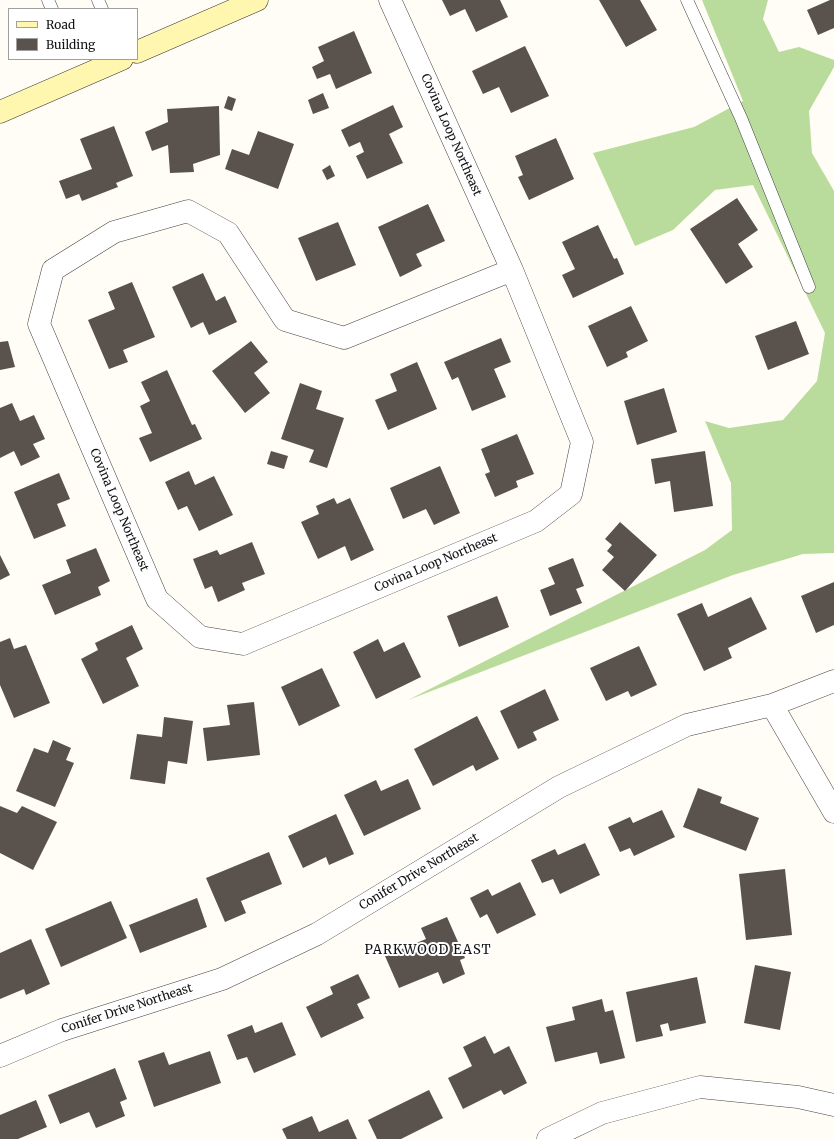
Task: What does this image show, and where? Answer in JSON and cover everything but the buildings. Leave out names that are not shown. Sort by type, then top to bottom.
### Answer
[{"type":"street","points":[[138,52],[257,0]]},
{"type":"street","name":"Covina Loop Northeast","points":[[390,0],[512,270],[582,442],[571,494],[536,521],[242,644],[200,637],[157,599],[39,324],[53,270],[114,232],[188,211],[228,233],[285,320],[344,338],[512,270]]},
{"type":"street","points":[[0,112],[120,60]]},
{"type":"street","name":"Conifer Drive Northeast","points":[[0,1056],[62,1030],[222,979],[317,934],[559,787],[687,725],[772,705],[834,681]]},
{"type":"street","points":[[772,705],[834,812]]},
{"type":"street","points":[[548,1139],[602,1113],[700,1087],[798,1097],[834,1105]]},
{"type":"lane","points":[[687,0],[741,118],[809,287]]},
{"type":"green space","points":[[702,0],[768,0],[763,19],[779,52],[799,47],[834,60],[834,67],[809,111],[812,153],[834,191],[834,553],[803,554],[733,575],[408,700],[705,550],[732,530],[731,483],[705,421],[729,428],[783,420],[817,381],[825,333],[753,185],[715,190],[673,230],[635,246],[593,153],[694,127],[743,101]]},
{"type":"district","name":"PARKWOOD EAST","points":[[428,950]]}]
